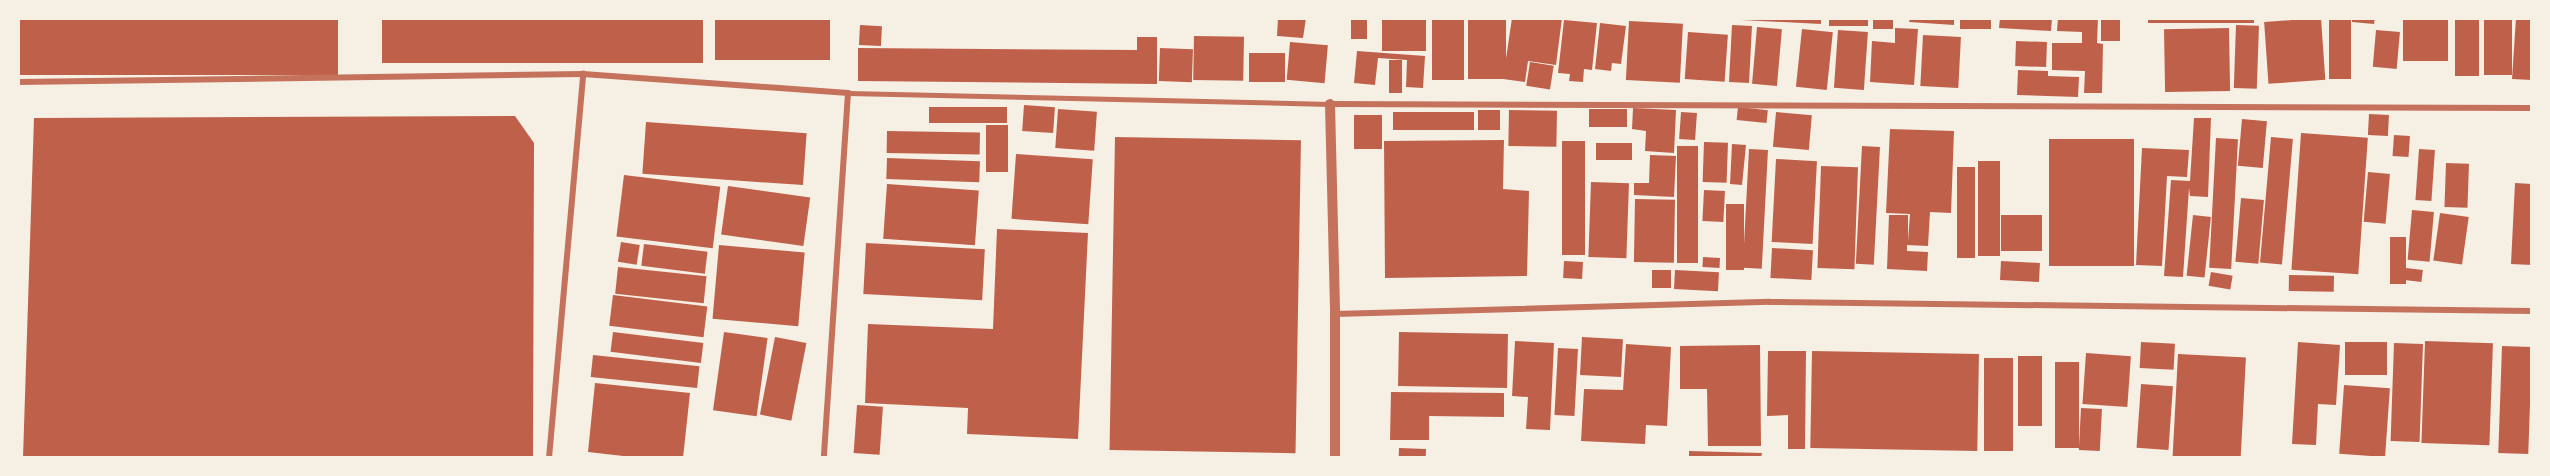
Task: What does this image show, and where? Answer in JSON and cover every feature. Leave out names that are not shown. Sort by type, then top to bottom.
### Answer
[{"type":"street","points":[[549,458],[583,74]]},
{"type":"street","points":[[18,82],[583,74],[848,93],[824,458]]},
{"type":"street","points":[[1335,458],[1335,314],[1330,104],[2532,108]]},
{"type":"street","points":[[1335,314],[1770,302],[2532,311]]},
{"type":"lane","points":[[848,93],[1330,104]]},
{"type":"building","points":[[18,18],[338,18],[338,75],[18,75]]},
{"type":"building","points":[[382,18],[703,18],[703,63],[382,63]]},
{"type":"building","points":[[715,18],[830,18],[830,60],[715,60]]},
{"type":"building","points":[[1278,18],[1306,18],[1303,38],[1277,36]]},
{"type":"building","points":[[1351,18],[1367,18],[1367,39],[1351,39]]},
{"type":"building","points":[[1382,18],[1426,18],[1426,51],[1382,51]]},
{"type":"building","points":[[1432,18],[1464,18],[1464,80],[1432,80]]},
{"type":"building","points":[[1468,18],[1506,18],[1506,79],[1468,79]]},
{"type":"building","points":[[1512,18],[1562,18],[1556,65],[1528,61],[1525,82],[1503,79]]},
{"type":"building","points":[[1741,18],[1821,18],[1821,24],[1741,20]]},
{"type":"building","points":[[1829,18],[1868,18],[1868,26],[1829,26]]},
{"type":"building","points":[[1873,18],[1893,18],[1893,29],[1873,29]]},
{"type":"building","points":[[1910,18],[1954,18],[1954,25],[1909,22]]},
{"type":"building","points":[[1960,18],[1991,18],[1991,29],[1960,29]]},
{"type":"building","points":[[2000,18],[2052,18],[2051,31],[1999,28]]},
{"type":"building","points":[[2058,18],[2098,18],[2097,43],[2103,44],[2102,93],[2084,93],[2085,71],[2052,70],[2052,43],[2082,43],[2082,32],[2057,31]]},
{"type":"building","points":[[2101,18],[2120,18],[2120,41],[2101,41]]},
{"type":"building","points":[[2148,18],[2254,18],[2254,23],[2148,23]]},
{"type":"building","points":[[2321,18],[2325,80],[2268,84],[2264,22]]},
{"type":"building","points":[[2329,18],[2351,18],[2351,79],[2329,79]]},
{"type":"building","points":[[2352,18],[2375,18],[2374,24],[2352,22]]},
{"type":"building","points":[[2403,18],[2448,18],[2448,61],[2403,61]]},
{"type":"building","points":[[2455,18],[2479,18],[2479,76],[2455,76]]},
{"type":"building","points":[[2484,18],[2512,18],[2512,75],[2484,75]]},
{"type":"building","points":[[2516,18],[2532,18],[2532,80],[2512,79]]},
{"type":"building","points":[[1564,20],[1597,23],[1592,70],[1584,69],[1583,82],[1569,81],[1570,74],[1558,73]]},
{"type":"building","points":[[1629,21],[1683,24],[1680,83],[1626,80]]},
{"type":"building","points":[[1600,23],[1626,26],[1621,64],[1612,63],[1611,71],[1595,69]]},
{"type":"building","points":[[860,25],[882,26],[881,46],[859,45]]},
{"type":"building","points":[[1732,25],[1752,26],[1749,83],[1729,82]]},
{"type":"building","points":[[2236,25],[2259,26],[2257,89],[2234,88]]},
{"type":"building","points":[[1757,27],[1782,29],[1777,86],[1752,84]]},
{"type":"building","points":[[1895,28],[1918,29],[1914,85],[1870,82],[1872,41],[1895,43]]},
{"type":"building","points":[[2229,28],[2230,91],[2165,92],[2164,29]]},
{"type":"building","points":[[1802,29],[1833,32],[1827,90],[1796,87]]},
{"type":"building","points":[[1838,30],[1868,32],[1864,90],[1834,88]]},
{"type":"building","points":[[2376,30],[2400,32],[2397,69],[2373,67]]},
{"type":"building","points":[[1688,32],[1728,35],[1725,82],[1685,79]]},
{"type":"building","points":[[1923,35],[1961,37],[1958,88],[1920,86]]},
{"type":"building","points":[[1194,36],[1244,37],[1243,81],[1193,80]]},
{"type":"building","points":[[1137,37],[1157,37],[1157,84],[858,81],[858,48],[1137,50]]},
{"type":"building","points":[[2016,41],[2047,42],[2046,67],[2015,66]]},
{"type":"building","points":[[1290,42],[1328,45],[1325,83],[1287,80]]},
{"type":"building","points":[[1160,48],[1193,49],[1192,82],[1159,81]]},
{"type":"building","points":[[1357,51],[1425,56],[1423,88],[1406,87],[1407,60],[1378,58],[1375,85],[1354,83]]},
{"type":"building","points":[[1249,53],[1285,53],[1285,82],[1249,82]]},
{"type":"building","points":[[1389,60],[1402,60],[1402,93],[1389,93]]},
{"type":"building","points":[[1530,62],[1554,66],[1550,89],[1526,86]]},
{"type":"building","points":[[2018,70],[2048,71],[2048,76],[2079,77],[2078,97],[2017,95]]},
{"type":"building","points":[[1024,105],[1055,107],[1053,133],[1022,131]]},
{"type":"building","points":[[929,107],[1007,107],[1007,123],[929,123]]},
{"type":"building","points":[[1738,107],[1768,110],[1766,123],[1737,120]]},
{"type":"building","points":[[1633,108],[1676,110],[1674,153],[1645,151],[1646,131],[1632,129]]},
{"type":"building","points":[[1058,109],[1097,112],[1094,151],[1055,148]]},
{"type":"building","points":[[1589,109],[1627,109],[1627,127],[1589,127]]},
{"type":"building","points":[[1478,110],[1500,110],[1500,130],[1478,130]]},
{"type":"building","points":[[1509,110],[1557,111],[1556,147],[1508,146]]},
{"type":"building","points":[[1393,112],[1474,112],[1474,130],[1393,130]]},
{"type":"building","points":[[1681,112],[1697,113],[1695,140],[1679,139]]},
{"type":"building","points":[[1776,112],[1812,115],[1809,150],[1773,147]]},
{"type":"building","points":[[2369,114],[2389,115],[2388,136],[2368,135]]},
{"type":"building","points":[[1354,115],[1382,115],[1382,149],[1354,149]]},
{"type":"building","points":[[515,116],[534,143],[533,458],[23,458],[34,118]]},
{"type":"building","points":[[2194,118],[2211,118],[2208,197],[2190,196],[2189,188],[2183,277],[2164,276],[2171,180],[2190,181]]},
{"type":"building","points":[[2242,119],[2267,121],[2263,168],[2238,166]]},
{"type":"building","points":[[646,122],[807,133],[803,185],[642,174]]},
{"type":"building","points":[[986,125],[1008,125],[1008,172],[986,172]]},
{"type":"building","points":[[1890,129],[1954,131],[1951,213],[1930,212],[1928,246],[1907,245],[1907,251],[1928,252],[1927,271],[1887,269],[1889,215],[1908,215],[1908,241],[1910,214],[1886,213]]},
{"type":"building","points":[[887,131],[980,133],[980,155],[887,153]]},
{"type":"building","points":[[2301,133],[2368,138],[2358,274],[2291,270]]},
{"type":"building","points":[[2394,135],[2410,136],[2408,157],[2393,156]]},
{"type":"building","points":[[1115,137],[1301,140],[1296,453],[1110,450]]},
{"type":"building","points":[[2271,137],[2293,139],[2282,264],[2260,263]]},
{"type":"building","points":[[2216,138],[2238,139],[2231,269],[2209,268]]},
{"type":"building","points":[[2049,139],[2134,139],[2134,266],[2049,266]]},
{"type":"building","points":[[1504,140],[1503,189],[1529,191],[1527,276],[1385,278],[1384,141]]},
{"type":"building","points":[[1562,141],[1585,141],[1585,255],[1562,255]]},
{"type":"building","points":[[1704,142],[1728,143],[1727,183],[1703,182]]},
{"type":"building","points":[[1596,143],[1632,143],[1632,160],[1596,160]]},
{"type":"building","points":[[1732,144],[1746,145],[1742,185],[1730,184]]},
{"type":"building","points":[[1677,146],[1698,146],[1698,263],[1677,263]]},
{"type":"building","points":[[1862,146],[1880,147],[1874,265],[1856,264]]},
{"type":"building","points":[[2142,148],[2189,150],[2187,177],[2167,176],[2162,266],[2136,265]]},
{"type":"building","points":[[1749,149],[1768,150],[1762,269],[1743,268]]},
{"type":"building","points":[[2419,149],[2435,150],[2431,201],[2415,200]]},
{"type":"building","points":[[1016,154],[1093,159],[1088,224],[1011,219]]},
{"type":"building","points":[[1650,155],[1676,156],[1674,197],[1634,195],[1634,183],[1649,183]]},
{"type":"building","points":[[887,158],[980,161],[979,182],[886,179]]},
{"type":"building","points":[[1776,159],[1817,161],[1813,244],[1772,242]]},
{"type":"building","points":[[1978,161],[2000,161],[2000,256],[1978,256]]},
{"type":"building","points":[[2446,163],[2469,164],[2467,208],[2444,207]]},
{"type":"building","points":[[1821,166],[1858,167],[1854,269],[1817,268]]},
{"type":"building","points":[[1957,167],[1975,167],[1975,258],[1957,258]]},
{"type":"building","points":[[2368,172],[2390,174],[2386,224],[2364,222]]},
{"type":"building","points":[[624,175],[720,187],[713,248],[616,237]]},
{"type":"building","points":[[1591,182],[1629,183],[1626,258],[1588,257]]},
{"type":"building","points":[[2515,183],[2532,184],[2532,265],[2511,264]]},
{"type":"building","points":[[887,184],[979,190],[975,245],[883,239]]},
{"type":"building","points":[[728,186],[810,198],[803,246],[721,235]]},
{"type":"building","points":[[1704,190],[1725,191],[1723,222],[1702,221]]},
{"type":"building","points":[[2241,198],[2264,200],[2258,264],[2235,262]]},
{"type":"building","points":[[1635,199],[1675,200],[1674,263],[1634,262]]},
{"type":"building","points":[[1726,204],[1744,204],[1744,270],[1726,270]]},
{"type":"building","points":[[2412,210],[2434,212],[2430,262],[2408,260]]},
{"type":"building","points":[[2440,213],[2469,217],[2462,265],[2433,261]]},
{"type":"building","points":[[2001,215],[2042,215],[2042,251],[2001,251]]},
{"type":"building","points":[[2193,215],[2211,217],[2205,278],[2187,276]]},
{"type":"building","points":[[997,229],[1088,233],[1078,439],[967,434],[968,408],[865,403],[868,324],[993,329]]},
{"type":"building","points":[[2390,237],[2406,237],[2406,284],[2390,284]]},
{"type":"building","points":[[621,242],[640,245],[637,265],[618,262]]},
{"type":"building","points":[[866,243],[985,249],[982,300],[863,294]]},
{"type":"building","points":[[644,244],[708,252],[705,274],[641,266]]},
{"type":"building","points":[[719,245],[805,252],[798,326],[713,319]]},
{"type":"building","points":[[1772,248],[1813,250],[1811,280],[1770,278]]},
{"type":"building","points":[[1703,257],[1720,258],[1719,268],[1702,267]]},
{"type":"building","points":[[1564,261],[1583,262],[1582,279],[1563,278]]},
{"type":"building","points":[[2001,261],[2040,263],[2039,282],[2000,280]]},
{"type":"building","points":[[618,267],[707,276],[704,303],[615,294]]},
{"type":"building","points":[[2406,268],[2423,270],[2421,282],[2405,280]]},
{"type":"building","points":[[1652,270],[1671,270],[1671,288],[1652,288]]},
{"type":"building","points":[[1675,270],[1719,272],[1718,291],[1674,289]]},
{"type":"building","points":[[2211,272],[2233,276],[2230,290],[2209,286]]},
{"type":"building","points":[[2289,275],[2334,276],[2334,292],[2289,291]]},
{"type":"building","points":[[613,295],[707,307],[704,337],[609,326]]},
{"type":"building","points":[[613,332],[703,343],[701,363],[611,352]]},
{"type":"building","points":[[724,332],[768,338],[757,416],[713,410]]},
{"type":"building","points":[[1399,332],[1508,334],[1507,388],[1398,386]]},
{"type":"building","points":[[775,337],[806,343],[791,421],[760,415]]},
{"type":"building","points":[[1582,337],[1623,339],[1621,377],[1580,375]]},
{"type":"building","points":[[1515,341],[1554,343],[1550,430],[1526,429],[1528,397],[1512,396]]},
{"type":"building","points":[[2425,341],[2493,343],[2489,445],[2421,443]]},
{"type":"building","points":[[2141,342],[2175,344],[2174,370],[2140,368]]},
{"type":"building","points":[[2298,342],[2340,345],[2336,405],[2318,404],[2316,445],[2292,444]]},
{"type":"building","points":[[2345,342],[2387,342],[2387,375],[2345,375]]},
{"type":"building","points":[[2394,343],[2423,344],[2420,442],[2391,441]]},
{"type":"building","points":[[1626,344],[1671,347],[1667,426],[1646,425],[1645,444],[1581,441],[1584,389],[1623,390]]},
{"type":"building","points":[[1760,345],[1761,446],[1708,446],[1707,389],[1680,389],[1680,346]]},
{"type":"building","points":[[2502,346],[2532,347],[2528,454],[2498,453]]},
{"type":"building","points":[[1558,348],[1578,349],[1574,416],[1554,415]]},
{"type":"building","points":[[1768,351],[1806,351],[1805,449],[1788,449],[1788,415],[1767,416]]},
{"type":"building","points":[[1812,351],[1979,354],[1977,451],[1810,448]]},
{"type":"building","points":[[2086,353],[2131,356],[2127,407],[2082,404]]},
{"type":"building","points":[[2178,354],[2246,358],[2241,458],[2173,457]]},
{"type":"building","points":[[593,355],[699,366],[697,388],[591,377]]},
{"type":"building","points":[[2018,356],[2042,356],[2042,426],[2018,426]]},
{"type":"building","points":[[1984,358],[2013,358],[2013,451],[1984,451]]},
{"type":"building","points":[[2055,362],[2079,362],[2079,448],[2055,448]]},
{"type":"building","points":[[595,383],[690,393],[683,458],[641,458],[588,452]]},
{"type":"building","points":[[2141,384],[2173,386],[2168,450],[2137,448]]},
{"type":"building","points":[[2344,385],[2390,388],[2385,457],[2339,454]]},
{"type":"building","points":[[1391,392],[1504,393],[1504,417],[1429,416],[1429,440],[1390,440]]},
{"type":"building","points":[[857,405],[883,407],[880,455],[854,453]]},
{"type":"building","points":[[2081,408],[2102,409],[2100,451],[2079,450]]},
{"type":"building","points":[[1399,448],[1426,449],[1426,458],[1399,458]]},
{"type":"building","points":[[1689,451],[1762,453],[1761,458],[1689,458]]}]
